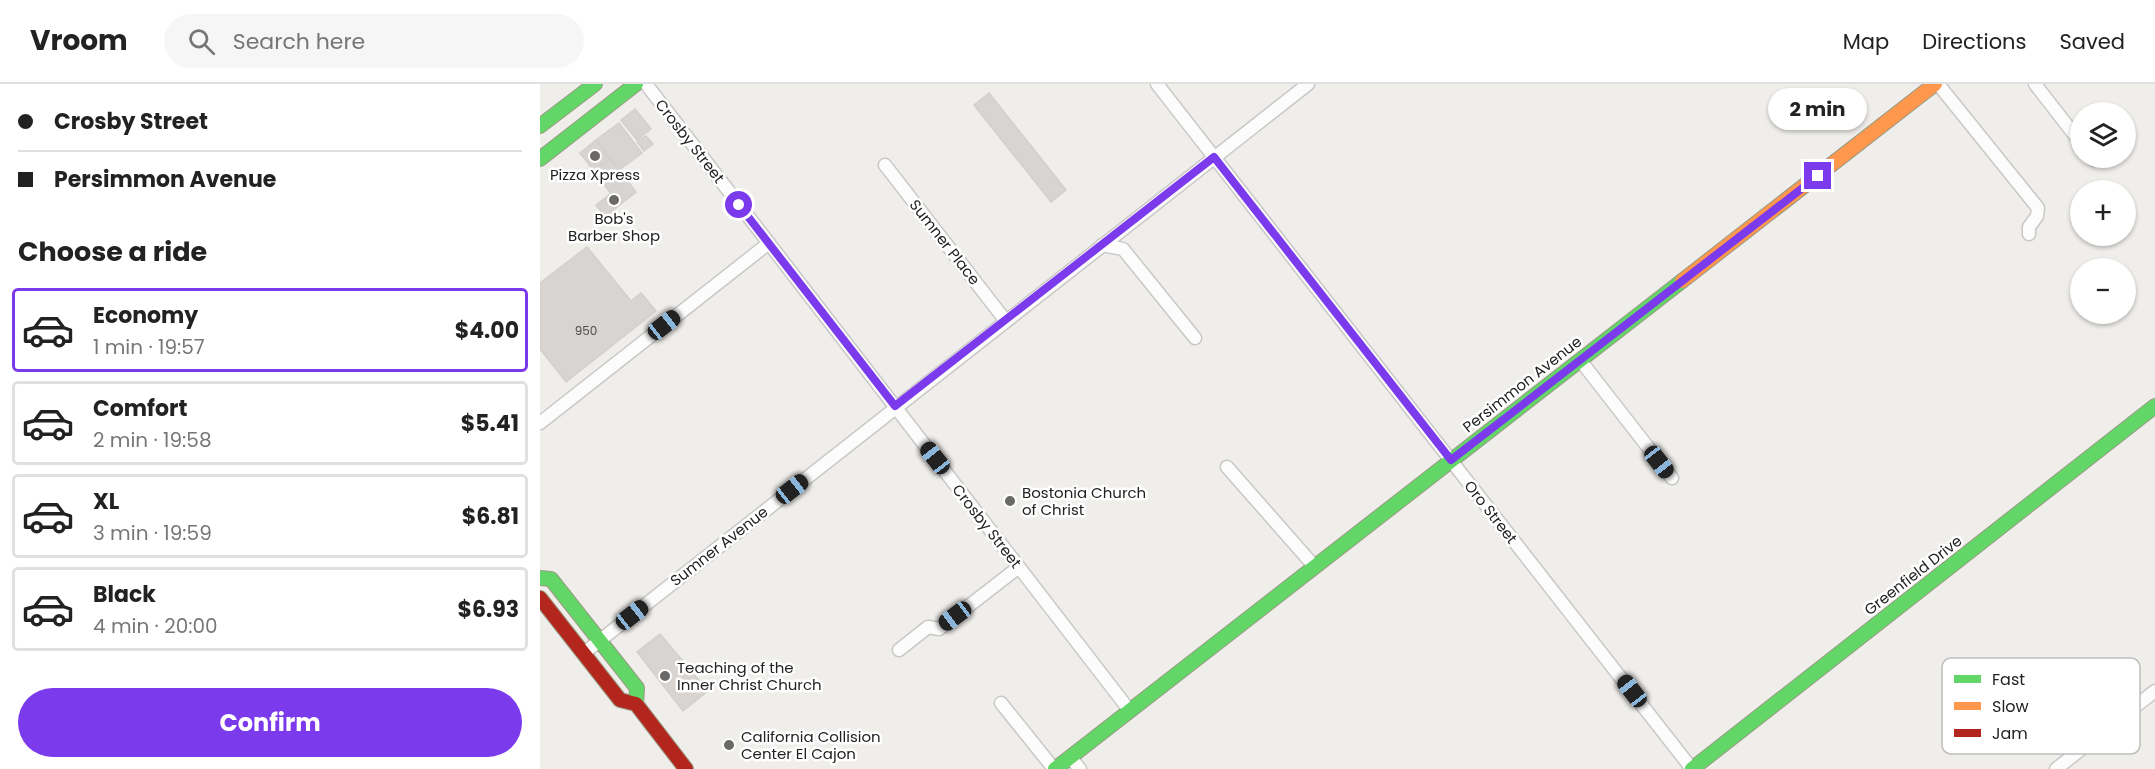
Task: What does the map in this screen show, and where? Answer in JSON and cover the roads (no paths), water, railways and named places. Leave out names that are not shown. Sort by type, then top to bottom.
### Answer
[{"type":"main road","points":[[540,126],[595,84]]},
{"type":"main road","points":[[540,159],[636,84]]},
{"type":"main road","name":"Persimmon Avenue","points":[[1071,757],[1936,84]]},
{"type":"main road","name":"Greenfield Drive","points":[[1692,769],[2155,406]]},
{"type":"main road","points":[[540,578],[552,579],[637,688],[636,704]]},
{"type":"main road","points":[[542,599],[564,613],[579,633],[600,640]]},
{"type":"main road","points":[[542,599],[620,700],[636,704],[686,769]]},
{"type":"main road","points":[[1054,769],[1071,757]]},
{"type":"street","name":"Crosby Street","points":[[646,84],[1130,711]]},
{"type":"street","name":"Oro Street","points":[[1157,84],[1692,769]]},
{"type":"street","name":"Sumner Avenue","points":[[584,653],[895,406],[1308,84]]},
{"type":"street","points":[[1936,84],[2038,208],[2037,216],[2029,227],[2029,234]]},
{"type":"street","points":[[2035,84],[2070,129]]},
{"type":"street","name":"Sumner Place","points":[[885,165],[1005,320]]},
{"type":"street","points":[[540,423],[769,243]]},
{"type":"street","points":[[1102,245],[1123,249],[1195,338]]},
{"type":"street","points":[[1580,360],[1672,478]]},
{"type":"street","points":[[1227,467],[1315,567]]},
{"type":"street","points":[[898,650],[928,627],[939,629],[1019,567]]},
{"type":"street","points":[[2140,703],[2155,691]]},
{"type":"street","points":[[1001,703],[1054,769]]},
{"type":"street","points":[[2056,769],[2075,754]]},
{"type":"street","points":[[1071,757],[1080,769]]},
{"type":"place","name":"Pizza Xpress","points":[[595,156]]},
{"type":"place","name":"Bob's Barber Shop","points":[[614,200]]},
{"type":"place","name":"Bostonia Church of Christ","points":[[1010,501]]},
{"type":"place","name":"Teaching of the Inner Christ Church","points":[[665,676]]},
{"type":"place","name":"California Collision Center El Cajon","points":[[729,745]]}]
